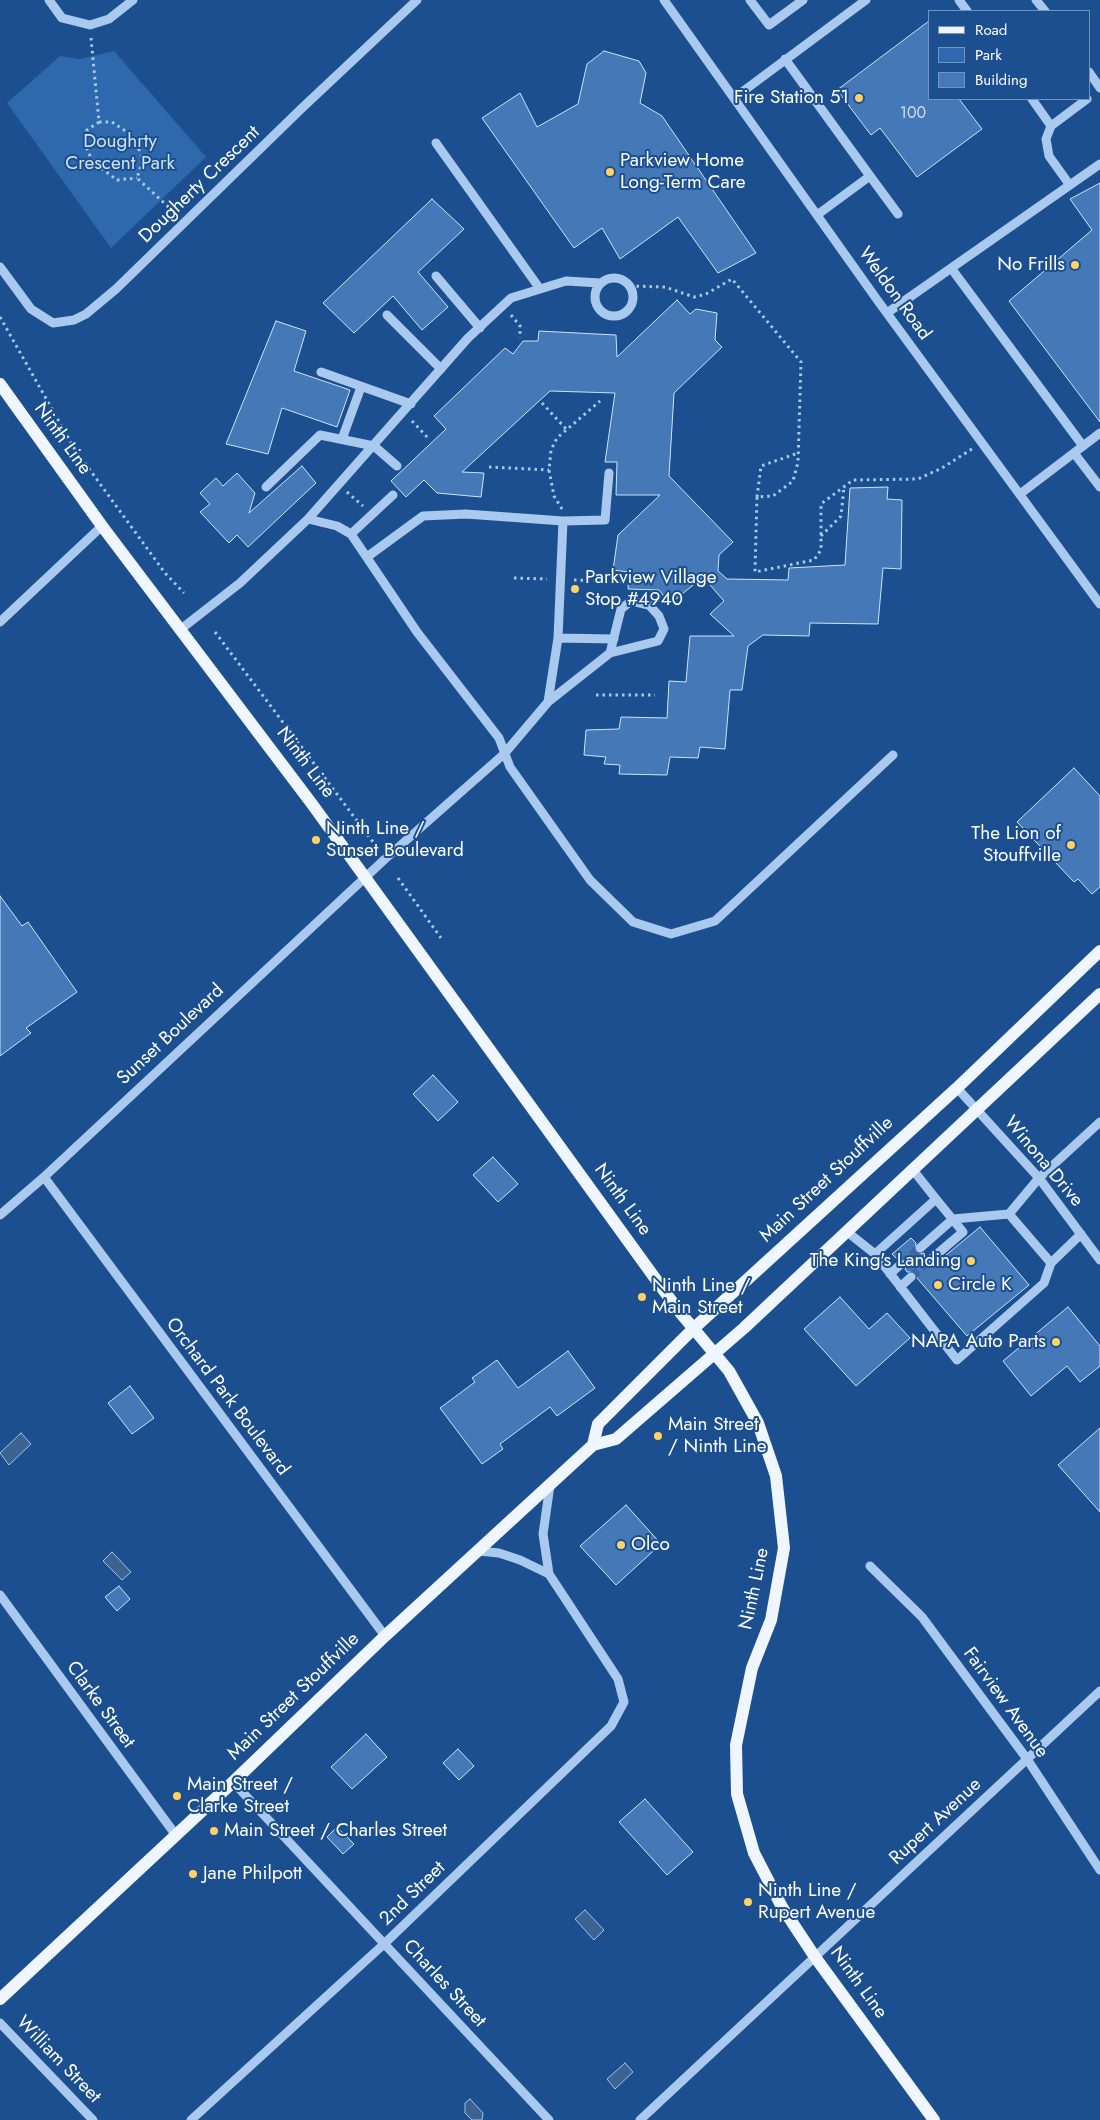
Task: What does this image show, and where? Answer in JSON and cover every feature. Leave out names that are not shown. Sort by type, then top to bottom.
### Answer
[{"type":"main road","name":"Ninth Line","points":[[0,384],[102,526],[181,629],[365,878],[693,1329],[729,1371],[758,1423],[776,1476],[784,1548],[771,1620],[752,1668],[736,1745],[737,1794],[754,1853],[782,1907],[815,1957],[934,2120]]},
{"type":"main road","name":"Main Street Stouffville","points":[[593,1445],[598,1424],[693,1329],[957,1088],[1100,951]]},
{"type":"main road","name":"Main Street Stouffville","points":[[0,1999],[233,1782],[385,1636],[593,1445],[616,1439],[714,1354],[1100,994]]},
{"type":"street","points":[[50,0],[62,18],[90,25],[109,19],[133,0]]},
{"type":"street","name":"Dougherty Crescent","points":[[0,267],[31,310],[53,323],[74,320],[86,314],[116,289],[417,0]]},
{"type":"street","name":"Weldon Road","points":[[664,0],[887,313],[1100,604]]},
{"type":"street","points":[[750,0],[769,25],[803,0]]},
{"type":"street","points":[[734,98],[866,0]]},
{"type":"street","points":[[785,60],[898,214]]},
{"type":"street","points":[[1090,73],[1100,88],[1090,96]]},
{"type":"street","points":[[1033,100],[1052,126]]},
{"type":"street","points":[[1069,184],[1047,150],[1046,139],[1052,126],[1085,100]]},
{"type":"street","points":[[436,142],[540,289]]},
{"type":"street","points":[[887,313],[1100,164]]},
{"type":"street","points":[[817,214],[870,176]]},
{"type":"street","points":[[951,268],[1083,446]]},
{"type":"street","points":[[436,276],[480,328]]},
{"type":"street","points":[[181,629],[240,583],[308,519],[442,369],[511,298],[566,281],[600,283],[618,278],[630,286],[633,302],[626,313],[607,316],[594,301],[594,294],[600,283]]},
{"type":"street","points":[[387,315],[442,369]]},
{"type":"street","points":[[321,372],[411,404]]},
{"type":"street","points":[[342,440],[361,387]]},
{"type":"street","points":[[1020,494],[1100,433]]},
{"type":"street","points":[[266,487],[320,435],[374,446],[396,466]]},
{"type":"street","points":[[1074,453],[1100,487]]},
{"type":"street","points":[[367,557],[423,516],[466,514],[563,521],[605,520],[609,473]]},
{"type":"street","points":[[351,534],[392,495]]},
{"type":"street","points":[[308,519],[337,526],[351,534],[418,632],[498,738],[510,767],[590,880],[633,922],[671,934],[715,921],[893,755]]},
{"type":"street","points":[[548,702],[558,638],[563,521]]},
{"type":"street","points":[[0,622],[102,526]]},
{"type":"street","points":[[631,601],[649,605],[659,616],[664,630],[658,641],[610,653],[621,609],[631,601]]},
{"type":"street","points":[[558,638],[614,639]]},
{"type":"street","name":"Sunset Boulevard","points":[[0,1214],[44,1177],[365,878],[504,754],[548,702],[610,653]]},
{"type":"street","name":"Winona Drive","points":[[957,1088],[1040,1178],[1100,1260]]},
{"type":"street","points":[[920,1248],[953,1219],[1010,1214],[1040,1178],[1100,1122]]},
{"type":"street","points":[[912,1170],[963,1232],[930,1260]]},
{"type":"street","name":"Orchard Park Boulevard","points":[[44,1177],[385,1636]]},
{"type":"street","points":[[875,1254],[936,1199]]},
{"type":"street","points":[[1010,1214],[1051,1263]]},
{"type":"street","points":[[846,1231],[875,1254],[957,1360],[1044,1283],[1051,1263],[1081,1234]]},
{"type":"street","points":[[890,1274],[901,1264]]},
{"type":"street","points":[[900,1287],[911,1277]]},
{"type":"street","name":"2nd Street","points":[[191,2120],[384,1944],[611,1726],[624,1702],[618,1679],[549,1574],[543,1534],[550,1485]]},
{"type":"street","points":[[478,1551],[499,1553],[520,1560],[549,1574]]},
{"type":"street","name":"Fairview Avenue","points":[[870,1566],[922,1617],[1027,1759],[1100,1870]]},
{"type":"street","name":"Clarke Street","points":[[0,1595],[175,1834]]},
{"type":"street","name":"Rupert Avenue","points":[[640,2120],[1100,1691]]},
{"type":"street","name":"Charles Street","points":[[233,1782],[549,2120]]},
{"type":"street","name":"William Street","points":[[0,2023],[93,2120]]},
{"type":"path","points":[[90,25],[99,122]]},
{"type":"path","points":[[137,178],[143,159],[133,136],[112,122],[99,122],[87,130],[86,147],[93,162],[117,180],[137,178],[184,222]]},
{"type":"path","points":[[630,286],[665,286],[694,296],[706,294],[732,279],[801,362],[798,453],[793,480],[772,496],[757,497]]},
{"type":"path","points":[[503,305],[520,326],[520,338]]},
{"type":"path","points":[[0,317],[74,448],[165,573],[184,593]]},
{"type":"path","points":[[563,521],[564,511],[554,496],[549,470],[551,450],[557,438],[600,401]]},
{"type":"path","points":[[542,403],[567,430]]},
{"type":"path","points":[[404,412],[429,439]]},
{"type":"path","points":[[798,453],[761,466],[757,497],[754,572],[814,560],[820,550],[821,504],[852,480],[918,479],[942,468],[982,443]]},
{"type":"path","points":[[489,467],[549,470]]},
{"type":"path","points":[[339,484],[373,514]]},
{"type":"path","points":[[821,536],[841,516],[844,487]]},
{"type":"path","points":[[215,632],[373,842]]},
{"type":"path","points":[[596,695],[655,695]]},
{"type":"path","points":[[398,878],[441,938]]},
{"type":"green space","name":"Doughrty Crescent Park","points":[[114,51],[206,157],[111,248],[7,103],[60,56],[80,59]]},
{"type":"shaded area","points":[[21,1433],[31,1444],[9,1465],[0,1453]]},
{"type":"shaded area","points":[[112,1552],[131,1572],[122,1580],[103,1561]]},
{"type":"shaded area","points":[[585,1910],[604,1930],[594,1940],[575,1919]]},
{"type":"shaded area","points":[[625,2063],[633,2072],[615,2089],[607,2079]]},
{"type":"shaded area","points":[[470,2099],[483,2113],[482,2120],[472,2120],[465,2113],[465,2103]]},
{"type":"building","points":[[928,22],[928,100],[960,100],[982,129],[917,177],[880,128],[871,135],[837,90]]},
{"type":"building","name":"Parkview Home Long-Term Care","points":[[604,51],[639,61],[646,73],[640,103],[662,116],[756,253],[718,273],[678,217],[620,259],[602,228],[574,248],[482,118],[520,93],[537,127],[578,104],[587,64]]},
{"type":"building","name":"No Frills","points":[[1100,183],[1100,422],[1009,301],[1092,230],[1070,199]]},
{"type":"building","points":[[432,199],[464,229],[418,272],[448,307],[422,330],[393,296],[354,333],[323,303]]},
{"type":"building","points":[[677,300],[690,314],[696,309],[717,313],[715,340],[722,347],[674,393],[669,476],[733,542],[719,555],[718,571],[727,579],[788,580],[789,568],[845,565],[850,488],[888,487],[887,499],[902,500],[901,569],[883,568],[878,624],[810,623],[809,636],[763,635],[748,646],[742,690],[730,690],[725,749],[700,747],[698,758],[670,757],[667,775],[619,774],[620,765],[604,764],[606,757],[584,755],[586,730],[619,729],[621,717],[667,718],[669,681],[686,682],[690,636],[734,636],[710,614],[724,601],[703,577],[670,604],[659,590],[628,589],[629,572],[613,570],[618,535],[660,495],[616,495],[617,462],[605,462],[615,393],[550,391],[462,472],[484,473],[481,497],[437,493],[424,480],[406,497],[391,481],[446,429],[434,416],[505,348],[513,354],[523,341],[538,341],[539,331],[616,335],[617,357]]},
{"type":"building","points":[[276,321],[306,331],[294,371],[350,390],[337,427],[282,408],[268,454],[226,444]]},
{"type":"building","points":[[302,466],[316,483],[248,547],[237,535],[229,543],[200,512],[210,504],[200,493],[216,478],[223,486],[237,473],[255,493],[249,513]]},
{"type":"building","points":[[1074,768],[1100,796],[1100,887],[1092,894],[1078,879],[1074,882],[1017,822]]},
{"type":"building","points":[[0,896],[22,926],[28,922],[77,992],[26,1028],[31,1033],[0,1056]]},
{"type":"building","points":[[433,1075],[458,1102],[438,1121],[413,1094]]},
{"type":"building","points":[[493,1157],[518,1184],[498,1202],[473,1175]]},
{"type":"building","points":[[980,1227],[1029,1285],[967,1336],[917,1278],[915,1272],[907,1272],[905,1269],[907,1265],[905,1259],[897,1259],[892,1254],[911,1238],[916,1243],[915,1252],[918,1254],[924,1253],[926,1264],[934,1265]]},
{"type":"building","points":[[840,1297],[869,1329],[887,1313],[910,1338],[856,1386],[804,1329]]},
{"type":"building","points":[[1068,1307],[1100,1346],[1100,1366],[1080,1382],[1067,1366],[1031,1396],[1003,1361]]},
{"type":"building","points":[[568,1351],[595,1388],[557,1416],[550,1407],[500,1444],[503,1449],[482,1464],[440,1408],[475,1382],[472,1378],[497,1360],[518,1388]]},
{"type":"building","points":[[130,1386],[154,1418],[132,1434],[108,1403]]},
{"type":"building","points":[[1100,1428],[1100,1512],[1058,1465]]},
{"type":"building","name":"Olco","points":[[626,1505],[661,1544],[616,1585],[580,1546]]},
{"type":"building","points":[[119,1586],[130,1599],[117,1611],[105,1597]]},
{"type":"building","points":[[366,1734],[387,1757],[352,1789],[331,1767]]},
{"type":"building","points":[[458,1749],[474,1766],[459,1780],[443,1763]]},
{"type":"building","points":[[645,1799],[693,1852],[667,1875],[619,1822]]},
{"type":"building","points":[[337,1827],[354,1844],[343,1854],[327,1837]]},
{"type":"tunnel","points":[[901,1264],[920,1248]]},
{"type":"tunnel","points":[[911,1277],[930,1260]]},
{"type":"place","name":"Fire Station 51","points":[[859,98]]},
{"type":"place","name":"Parkview Home Long-Term Care","points":[[610,172]]},
{"type":"place","name":"No Frills","points":[[1075,265]]},
{"type":"place","name":"Parkview Village Stop #4940","points":[[575,589]]},
{"type":"place","name":"Ninth Line / Sunset Boulevard","points":[[316,840]]},
{"type":"place","name":"The Lion of Stouffville","points":[[1071,845]]},
{"type":"place","name":"The King's Landing","points":[[971,1261]]},
{"type":"place","name":"Circle K","points":[[938,1285]]},
{"type":"place","name":"Ninth Line / Main Street","points":[[642,1297]]},
{"type":"place","name":"NAPA Auto Parts","points":[[1056,1342]]},
{"type":"place","name":"Main Street / Ninth Line","points":[[658,1436]]},
{"type":"place","name":"Olco","points":[[621,1545]]},
{"type":"place","name":"Main Street / Clarke Street","points":[[177,1796]]},
{"type":"place","name":"Main Street / Charles Street","points":[[214,1831]]},
{"type":"place","name":"Jane Philpott","points":[[193,1874]]},
{"type":"place","name":"Ninth Line / Rupert Avenue","points":[[748,1902]]}]
